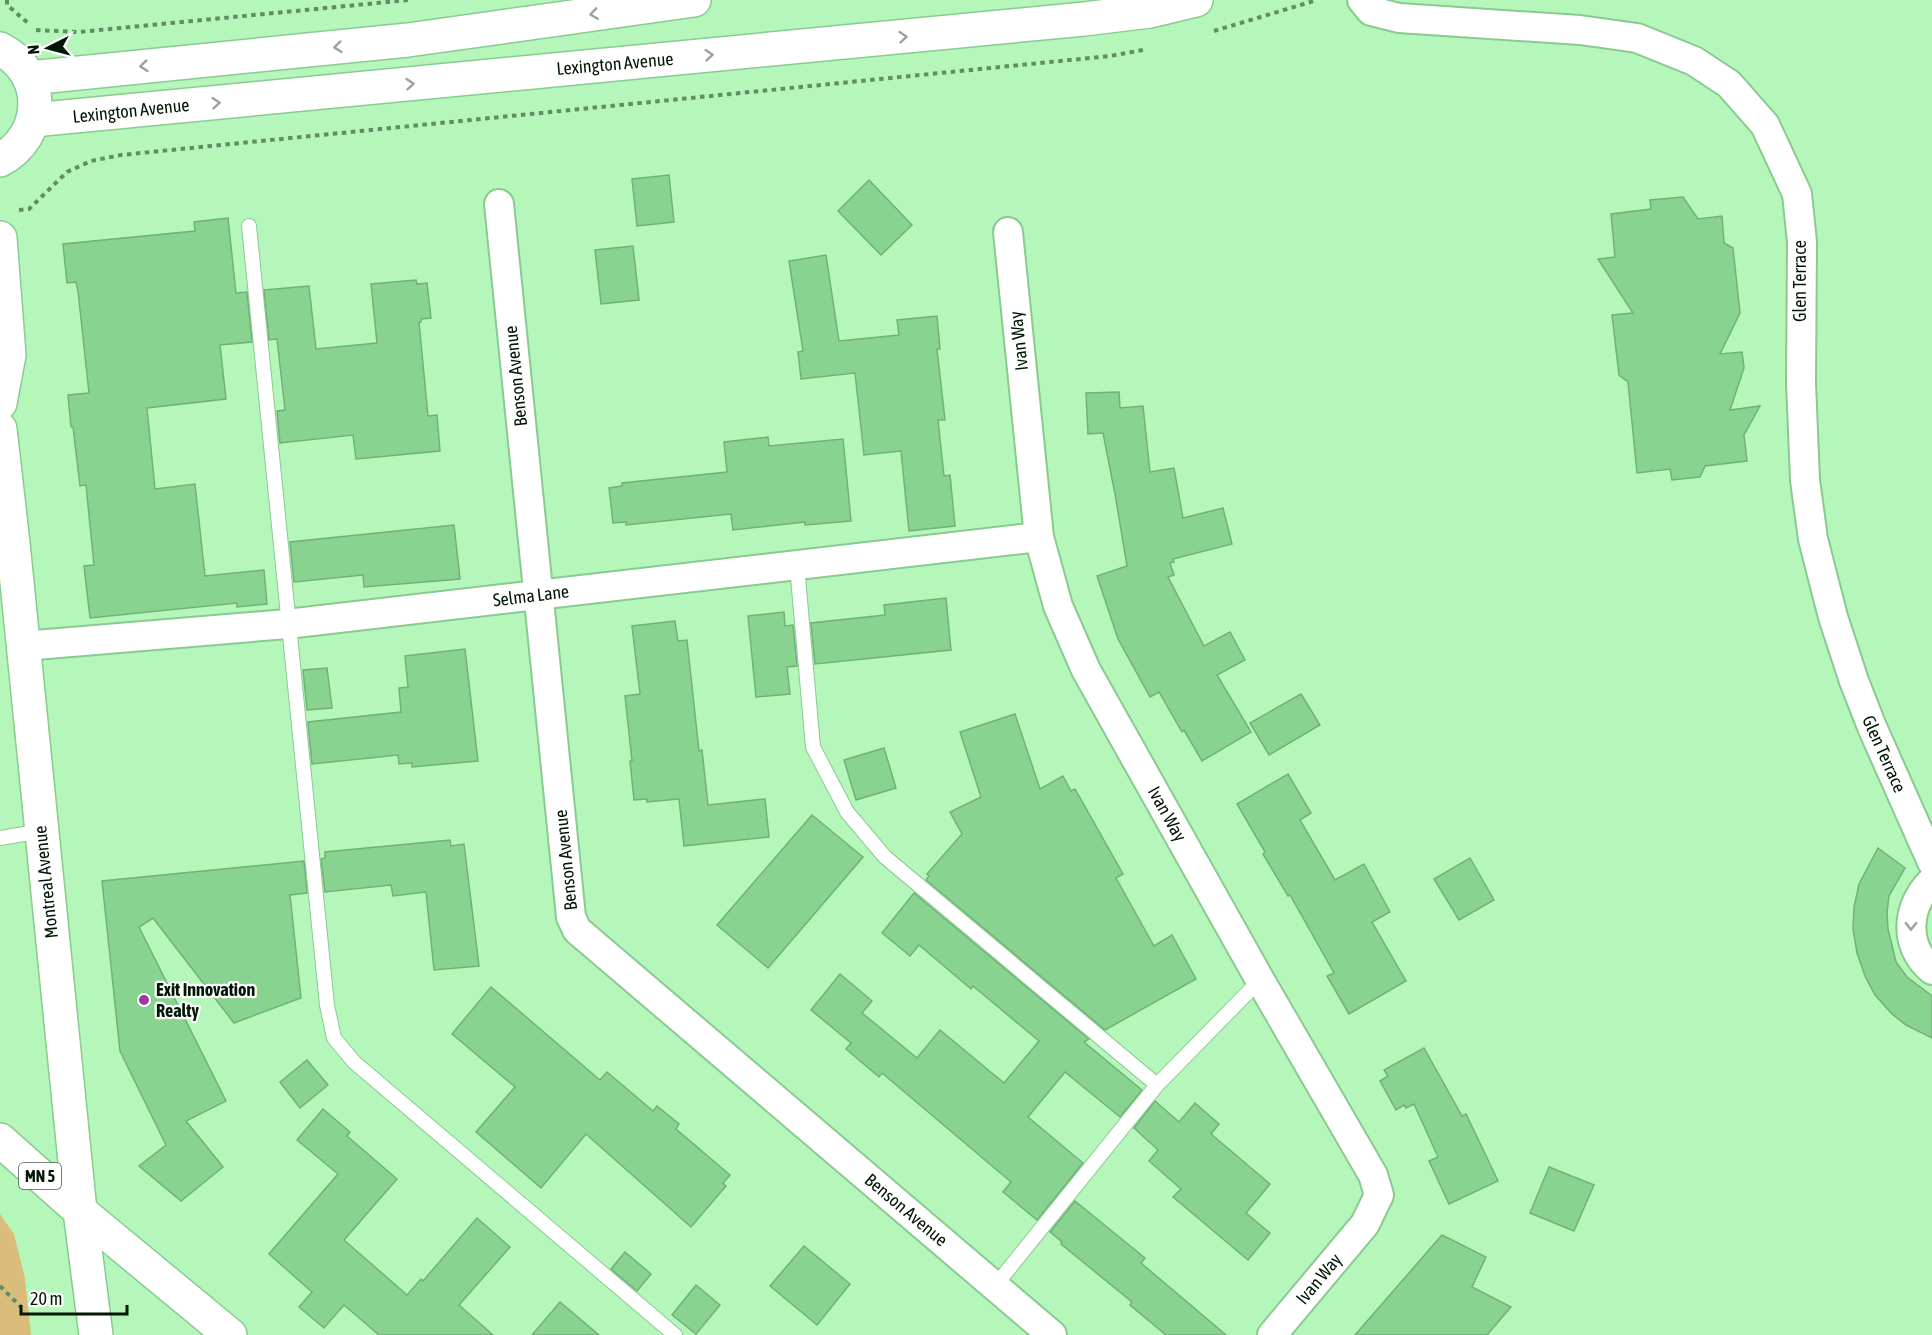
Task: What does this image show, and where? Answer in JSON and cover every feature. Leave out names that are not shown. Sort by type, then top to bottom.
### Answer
[{"type":"street","points":[[29,78],[408,40],[694,0]]},
{"type":"street","name":"Lexington Avenue","points":[[33,120],[1084,19],[1150,11],[1196,0]]},
{"type":"street","name":"Glen Terrace","points":[[1362,0],[1371,11],[1399,18],[1580,30],[1637,38],[1694,61],[1729,84],[1765,124],[1797,194],[1802,242],[1801,383],[1805,480],[1813,539],[1833,616],[1854,681],[1932,862]]},
{"type":"street","points":[[0,49],[9,54],[24,69],[33,88],[35,109],[31,129],[19,147],[0,160]]},
{"type":"street","name":"Benson Avenue","points":[[499,204],[572,917],[577,930],[1052,1335]]},
{"type":"street","name":"Ivan Way","points":[[1008,232],[1039,537],[1058,606],[1086,670],[1260,980],[1373,1175],[1379,1195],[1365,1224],[1272,1335]]},
{"type":"street","points":[[0,238],[9,355],[0,404]]},
{"type":"street","name":"Montreal Avenue","points":[[0,429],[7,544],[23,646],[80,1211],[96,1335]]},
{"type":"street","name":"Selma Lane","points":[[23,646],[287,624],[1039,537]]},
{"type":"street","points":[[1932,881],[1918,898],[1911,916],[1911,936],[1915,948],[1925,965],[1932,970]]},
{"type":"street","name":"MN 5","points":[[0,1140],[80,1211],[230,1335]]},
{"type":"lane","points":[[249,226],[287,624],[326,993],[334,1038],[354,1062],[675,1335]]},
{"type":"lane","points":[[797,566],[813,747],[847,812],[885,857],[1157,1084]]},
{"type":"lane","points":[[0,838],[41,831]]},
{"type":"lane","points":[[995,1286],[1157,1084],[1260,980]]},
{"type":"path","points":[[7,0],[7,5],[37,30],[79,32],[408,0]]},
{"type":"path","points":[[1210,32],[1317,0]]},
{"type":"path","points":[[29,209],[67,172],[91,161],[121,155],[1110,56],[1150,49]]},
{"type":"path","points":[[0,1286],[21,1307]]},
{"type":"shaded area","points":[[0,1214],[14,1234],[25,1278],[31,1335],[0,1335]]},
{"type":"building","points":[[669,175],[674,222],[637,226],[632,179]]},
{"type":"building","points":[[869,180],[912,225],[881,255],[838,211]]},
{"type":"building","points":[[1683,197],[1698,219],[1722,216],[1724,243],[1733,248],[1740,313],[1720,354],[1742,352],[1744,368],[1730,410],[1760,406],[1744,435],[1747,461],[1705,466],[1700,477],[1672,480],[1670,469],[1637,473],[1628,382],[1619,375],[1612,315],[1633,313],[1598,259],[1615,257],[1611,214],[1651,209],[1650,200]]},
{"type":"building","points":[[228,218],[236,293],[247,292],[252,342],[220,345],[226,399],[147,408],[155,489],[195,484],[205,576],[264,570],[267,604],[237,607],[237,603],[90,618],[84,566],[94,565],[86,485],[80,486],[68,395],[89,393],[78,291],[76,282],[67,283],[63,244],[195,231],[194,222]]},
{"type":"building","points":[[633,246],[639,300],[601,304],[595,250]]},
{"type":"building","points":[[826,255],[839,341],[899,335],[897,320],[937,316],[940,349],[937,349],[945,420],[938,420],[944,476],[950,475],[955,526],[909,531],[901,451],[864,455],[855,373],[801,379],[798,352],[803,351],[789,261]]},
{"type":"building","points":[[416,280],[417,284],[427,283],[431,318],[421,319],[419,322],[428,416],[437,415],[440,451],[356,459],[353,435],[280,443],[277,411],[285,410],[277,339],[269,340],[264,290],[309,286],[316,349],[377,343],[371,284]]},
{"type":"building","points":[[1119,392],[1120,408],[1143,406],[1150,472],[1174,468],[1183,518],[1223,508],[1232,544],[1173,559],[1174,562],[1170,563],[1174,575],[1168,577],[1204,646],[1230,632],[1245,660],[1217,675],[1251,732],[1202,761],[1159,692],[1150,697],[1118,639],[1097,576],[1127,566],[1103,433],[1088,434],[1086,393]]},
{"type":"building","points":[[768,437],[769,446],[843,439],[851,521],[805,525],[805,522],[733,530],[731,514],[626,525],[626,522],[613,523],[609,488],[622,486],[622,483],[727,472],[724,442]]},
{"type":"building","points":[[454,525],[460,579],[364,587],[363,575],[294,582],[290,542]]},
{"type":"building","points":[[946,598],[951,650],[815,664],[811,623],[885,615],[884,605]]},
{"type":"building","points":[[784,612],[785,626],[793,625],[797,666],[787,667],[790,694],[756,697],[748,616]]},
{"type":"building","points":[[675,621],[678,641],[687,640],[699,751],[702,750],[708,805],[765,799],[769,837],[684,846],[679,799],[647,802],[647,799],[634,800],[625,696],[640,694],[632,626]]},
{"type":"building","points":[[465,649],[478,761],[412,767],[412,763],[399,764],[398,755],[312,764],[308,722],[401,712],[399,688],[408,687],[405,656]]},
{"type":"building","points":[[327,668],[332,708],[307,710],[303,670]]},
{"type":"building","points":[[1301,694],[1320,725],[1269,755],[1250,723]]},
{"type":"building","points":[[1015,714],[1040,789],[1063,776],[1071,791],[1075,789],[1123,874],[1116,878],[1154,946],[1172,935],[1196,979],[1105,1030],[926,880],[929,876],[927,874],[962,834],[950,812],[981,797],[960,732]]},
{"type":"building","points":[[884,748],[896,788],[856,800],[844,760]]},
{"type":"building","points":[[1288,774],[1311,813],[1300,820],[1335,880],[1364,864],[1390,912],[1372,922],[1406,981],[1349,1014],[1327,976],[1334,973],[1290,895],[1288,896],[1263,854],[1265,852],[1237,804]]},
{"type":"building","points":[[812,815],[863,857],[768,968],[717,925]]},
{"type":"building","points":[[450,840],[451,846],[464,844],[479,966],[434,970],[426,892],[393,896],[391,885],[325,892],[321,859],[325,858],[325,852]]},
{"type":"building","points":[[1878,848],[1905,868],[1889,896],[1888,929],[1896,962],[1907,977],[1932,996],[1932,1038],[1906,1025],[1892,1014],[1875,995],[1857,953],[1853,929],[1854,907],[1859,884]]},
{"type":"building","points":[[1470,858],[1494,900],[1459,920],[1434,879]]},
{"type":"building","points":[[304,861],[307,893],[290,895],[301,998],[234,1023],[153,918],[139,927],[226,1101],[186,1121],[223,1167],[181,1201],[139,1166],[166,1145],[120,1051],[102,881]]},
{"type":"building","points":[[914,893],[1089,1039],[1084,1042],[1142,1090],[1120,1117],[1065,1072],[1028,1117],[1083,1163],[1037,1220],[1003,1192],[1011,1182],[882,1073],[879,1077],[846,1049],[851,1043],[811,1010],[840,974],[872,1001],[862,1013],[917,1058],[940,1030],[1004,1083],[1039,1041],[973,986],[971,989],[919,945],[910,956],[882,933]]},
{"type":"building","points":[[491,987],[600,1080],[607,1072],[653,1111],[657,1106],[679,1124],[676,1129],[730,1175],[723,1183],[726,1186],[691,1227],[586,1134],[541,1188],[476,1132],[515,1087],[452,1034]]},
{"type":"building","points":[[1424,1048],[1462,1116],[1466,1114],[1498,1181],[1449,1204],[1429,1161],[1438,1157],[1414,1104],[1406,1108],[1404,1105],[1396,1110],[1380,1081],[1388,1076],[1384,1070]]},
{"type":"building","points":[[307,1060],[328,1085],[300,1108],[280,1082]]},
{"type":"building","points":[[1155,1101],[1179,1122],[1195,1103],[1219,1124],[1211,1134],[1270,1184],[1246,1213],[1270,1233],[1248,1260],[1173,1197],[1181,1189],[1149,1161],[1158,1150],[1134,1128]]},
{"type":"building","points":[[323,1109],[350,1132],[347,1136],[397,1179],[344,1240],[407,1295],[421,1279],[423,1281],[477,1218],[510,1247],[459,1305],[493,1335],[379,1335],[344,1305],[324,1328],[299,1307],[312,1292],[269,1254],[338,1174],[297,1140]]},
{"type":"building","points":[[1549,1167],[1594,1185],[1574,1231],[1530,1213]]},
{"type":"building","points":[[1075,1201],[1145,1258],[1141,1263],[1226,1335],[1166,1335],[1130,1305],[1132,1302],[1061,1244],[1062,1242],[1050,1232]]},
{"type":"building","points":[[1442,1235],[1486,1257],[1472,1287],[1511,1307],[1487,1335],[1355,1335]]},
{"type":"building","points":[[804,1246],[850,1284],[817,1325],[770,1286]]},
{"type":"building","points":[[625,1252],[651,1274],[637,1291],[611,1269]]},
{"type":"building","points":[[696,1285],[720,1305],[696,1334],[672,1315]]},
{"type":"building","points":[[560,1302],[599,1335],[532,1335]]},
{"type":"place","name":"Exit Innovation Realty","points":[[144,1000]]}]
